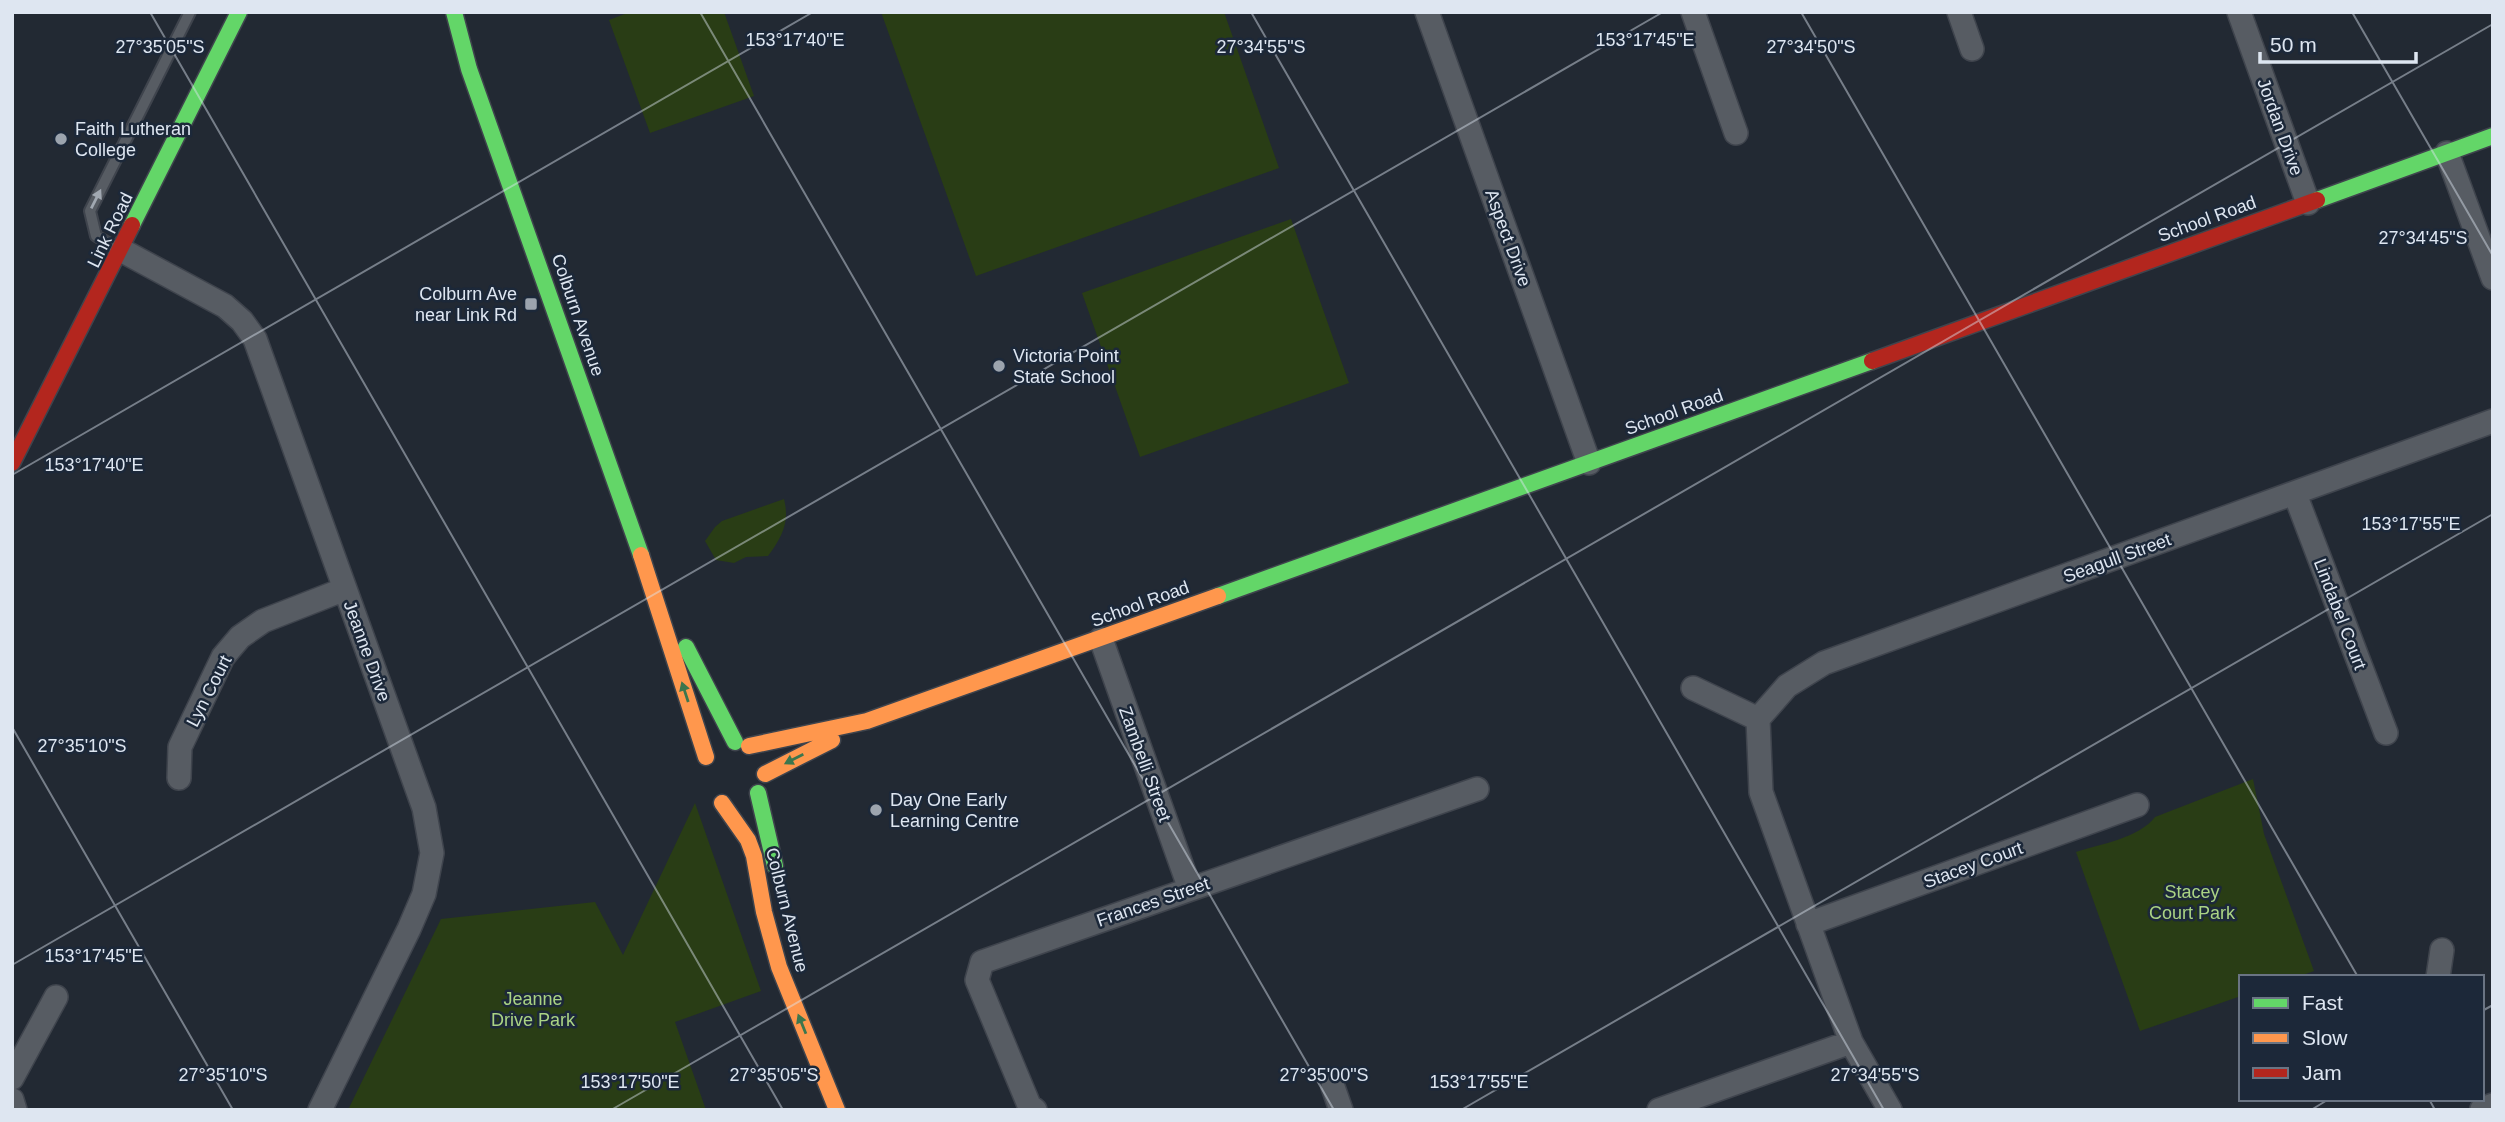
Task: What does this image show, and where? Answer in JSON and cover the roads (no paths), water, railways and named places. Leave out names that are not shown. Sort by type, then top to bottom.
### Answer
[{"type":"street","name":"Link Road","points":[[12,463],[239,12]]},
{"type":"street","name":"Colburn Avenue","points":[[442,12],[469,69]]},
{"type":"street","name":"Colburn Avenue","points":[[454,12],[469,69],[648,574],[704,762],[718,746],[742,744]]},
{"type":"street","name":"Aspect Drive","points":[[1427,12],[1589,463]]},
{"type":"street","points":[[1693,12],[1736,132]]},
{"type":"street","points":[[1959,12],[1972,48]]},
{"type":"street","name":"Jordan Drive","points":[[2239,12],[2308,203]]},
{"type":"street","name":"School Road","points":[[765,774],[867,721],[2493,136]]},
{"type":"street","points":[[2447,153],[2493,278]]},
{"type":"street","name":"Jeanne Drive","points":[[121,250],[225,306],[242,321],[255,339],[424,808],[432,853],[424,894],[320,1110]]},
{"type":"street","name":"Seagull Street","points":[[1758,719],[1787,686],[1824,663],[2493,421]]},
{"type":"street","name":"Lindabel Court","points":[[2295,494],[2386,733]]},
{"type":"street","name":"Colburn Avenue","points":[[648,574],[742,744],[761,758],[765,774]]},
{"type":"street","name":"Lyn Court","points":[[179,778],[180,747],[223,657],[240,637],[263,621],[345,590]]},
{"type":"street","name":"Zambelli Street","points":[[1101,639],[1190,888]]},
{"type":"street","points":[[1693,688],[1758,719],[1761,792],[1851,1042],[1890,1110]]},
{"type":"street","name":"School Road","points":[[742,744],[867,721]]},
{"type":"street","points":[[722,803],[741,804],[758,793],[765,774]]},
{"type":"street","name":"Colburn Avenue","points":[[706,789],[722,803],[748,840],[779,967],[838,1110]]},
{"type":"street","name":"Frances Street","points":[[1035,1110],[1029,1105],[977,980],[982,962],[1477,789]]},
{"type":"street","name":"Colburn Avenue","points":[[758,793],[779,884]]},
{"type":"street","name":"Stacey Court","points":[[1808,925],[2137,805]]},
{"type":"street","points":[[2438,975],[2442,950]]},
{"type":"street","points":[[12,1078],[56,997]]},
{"type":"street","name":"Colburn Avenue","points":[[811,1003],[838,1110]]},
{"type":"street","points":[[1659,1110],[1851,1042]]},
{"type":"street","points":[[1333,1087],[1340,1110]]},
{"type":"street","points":[[12,1100],[15,1110]]},
{"type":"street","points":[[2482,1109],[2493,1105]]},
{"type":"lane","points":[[121,250],[96,236],[90,211],[190,12]]},
{"type":"place","name":"Faith Lutheran College","points":[[61,139]]},
{"type":"place","name":"Colburn Ave near Link Rd","points":[[531,304]]},
{"type":"place","name":"Victoria Point State School","points":[[999,366]]},
{"type":"place","name":"Day One Early Learning Centre","points":[[876,810]]},
{"type":"park label","name":"Stacey Court Park","points":[[2192,902]]},
{"type":"park label","name":"Jeanne Drive Park","points":[[533,1009]]}]
